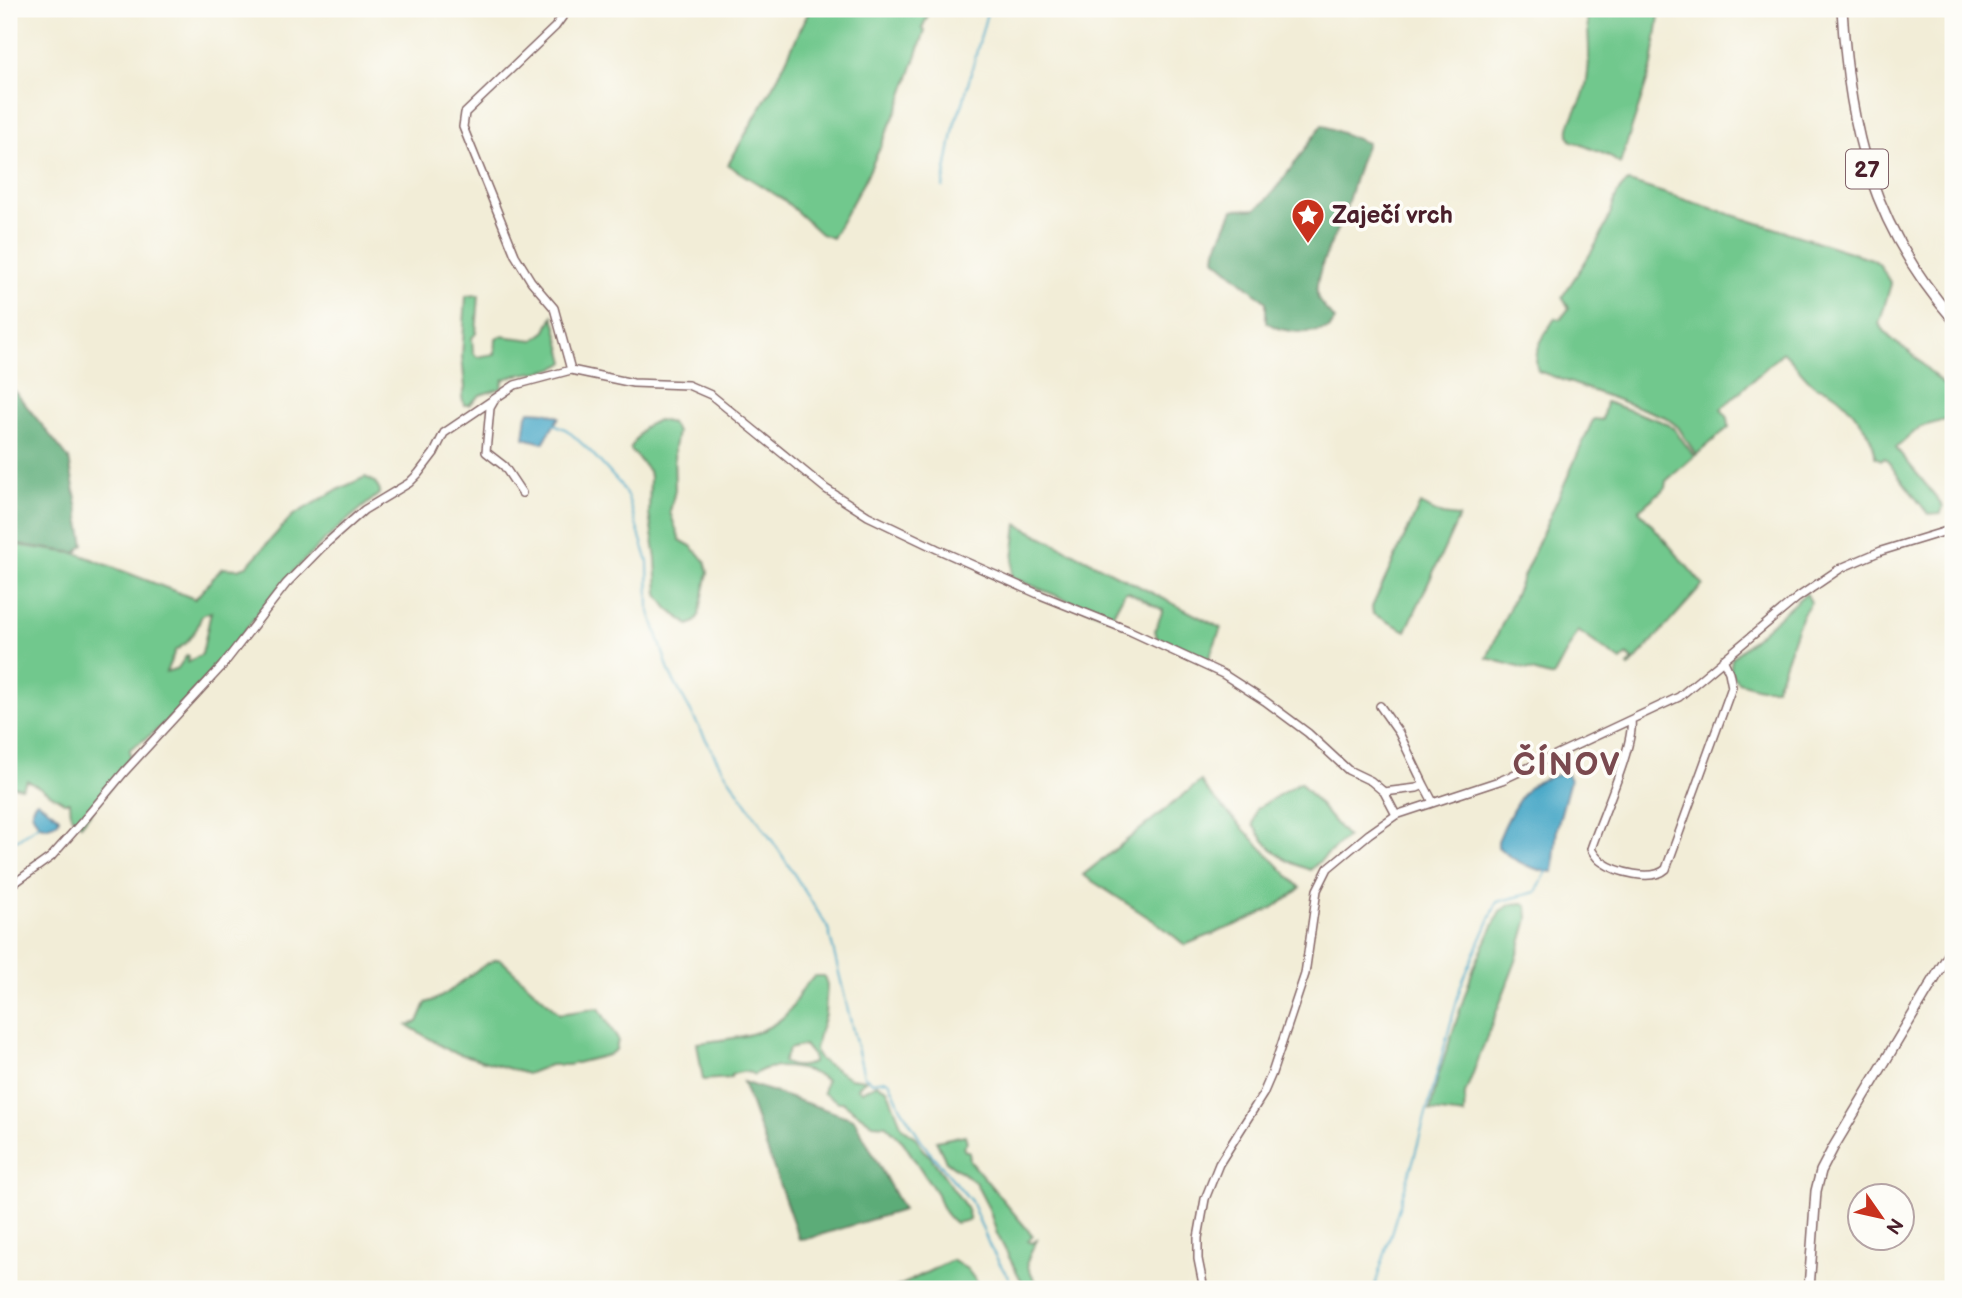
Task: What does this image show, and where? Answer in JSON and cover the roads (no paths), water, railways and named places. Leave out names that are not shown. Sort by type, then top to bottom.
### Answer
[{"type":"main road","name":"27","points":[[1842,9],[1851,107],[1872,184],[1908,257],[1953,319]]},
{"type":"main road","points":[[1809,1289],[1813,1219],[1821,1171],[1839,1136],[1953,948]]},
{"type":"street","points":[[568,9],[555,27],[473,103],[465,113],[463,127],[515,255],[531,281],[554,308],[571,370]]},
{"type":"street","points":[[9,887],[51,857],[125,771],[222,666],[286,584],[364,510],[409,483],[434,453],[444,433],[515,385],[571,370],[633,383],[688,385],[711,395],[826,489],[868,516],[1038,594],[1130,631],[1223,674],[1308,733],[1348,770],[1371,781],[1384,792],[1396,815]]},
{"type":"street","points":[[496,398],[490,408],[486,452],[504,466],[522,493]]},
{"type":"street","points":[[1204,1289],[1198,1259],[1198,1238],[1205,1199],[1219,1164],[1263,1094],[1272,1073],[1305,974],[1319,883],[1328,868],[1396,815],[1502,780],[1679,697],[1797,598],[1833,573],[1869,555],[1953,529]]},
{"type":"street","points":[[1631,720],[1633,730],[1625,757],[1591,849],[1600,861],[1606,864],[1628,872],[1656,875],[1666,869],[1731,687],[1729,672],[1723,659]]},
{"type":"street","points":[[1380,706],[1399,733],[1433,802]]},
{"type":"street","points":[[1384,792],[1424,785]]},
{"type":"water","points":[[530,411],[546,412],[559,417],[543,443],[524,438]]},
{"type":"water","points":[[1567,774],[1570,780],[1557,828],[1553,872],[1545,871],[1523,864],[1510,856],[1498,847],[1498,841],[1512,811],[1527,789],[1539,781]]},
{"type":"water","points":[[37,801],[59,817],[58,822],[47,827],[39,825],[32,810]]},
{"type":"waterway","points":[[943,187],[955,122],[963,103],[988,9]]},
{"type":"waterway","points":[[554,424],[567,430],[591,452],[620,484],[628,498],[648,562],[649,609],[670,674],[720,765],[828,928],[864,1076],[872,1082],[889,1081],[901,1108],[927,1149],[971,1201],[990,1247],[1015,1289]]},
{"type":"waterway","points":[[9,841],[18,839],[38,825]]},
{"type":"waterway","points":[[1374,1289],[1414,1158],[1461,985],[1497,902],[1536,892],[1547,871]]},
{"type":"place","name":"Zaječí vrch","points":[[1308,245]]},
{"type":"district","name":"ČÍNOV","points":[[1567,764]]}]
